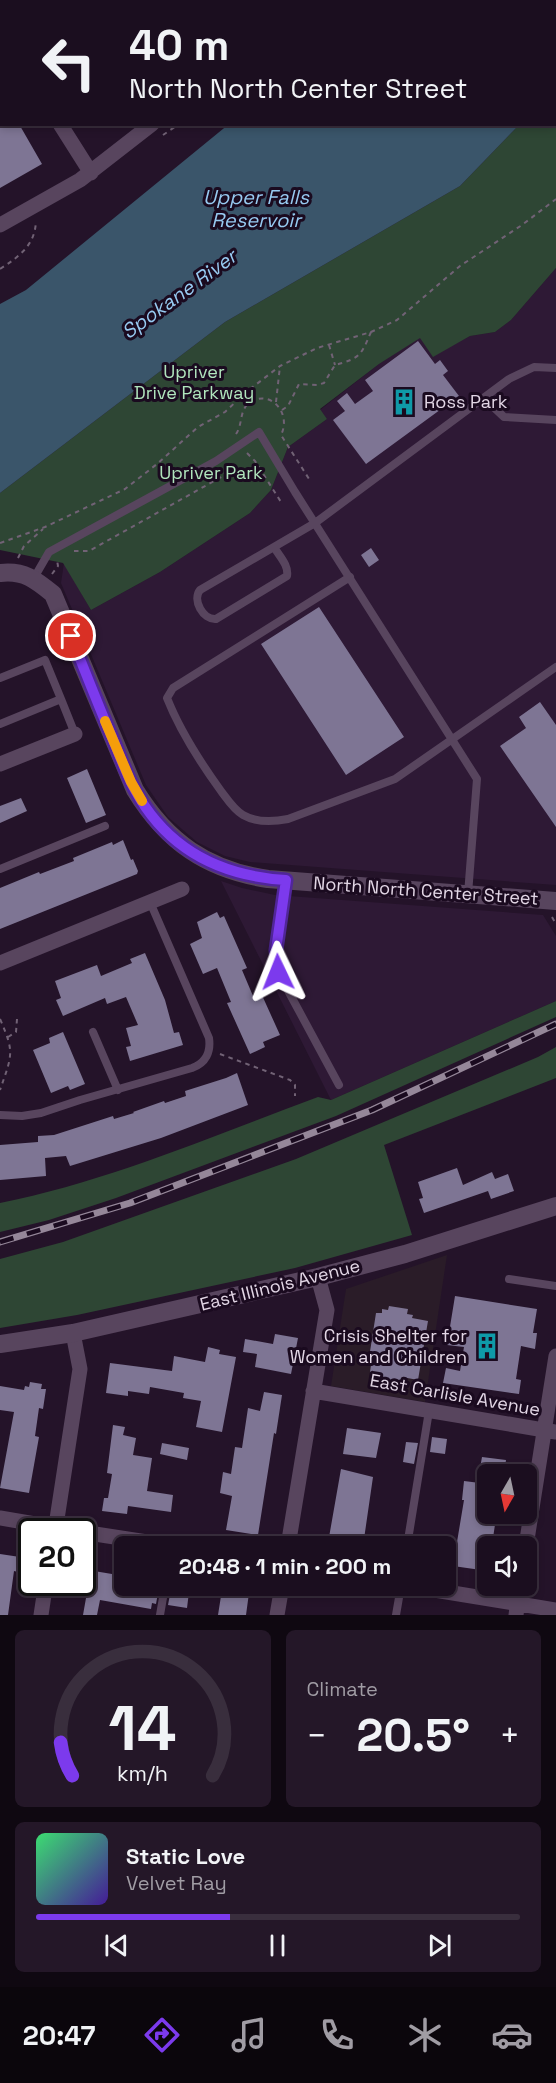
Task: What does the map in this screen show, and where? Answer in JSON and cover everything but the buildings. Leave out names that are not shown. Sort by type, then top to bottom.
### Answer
[{"type":"street","points":[[61,126],[91,173]]},
{"type":"street","points":[[0,225],[91,173],[150,126]]},
{"type":"street","points":[[6,572],[39,582]]},
{"type":"street","name":"North North Center Street","points":[[39,582],[53,594],[131,782],[153,817],[181,844],[215,865],[242,874],[286,880],[556,901]]},
{"type":"street","points":[[0,764],[75,734]]},
{"type":"street","points":[[0,963],[182,889]]},
{"type":"street","name":"East Illinois Avenue","points":[[0,1344],[74,1333],[318,1277],[405,1254],[555,1208]]},
{"type":"street","points":[[290,1536],[327,1310],[318,1277]]},
{"type":"street","points":[[57,1518],[80,1369],[74,1333]]},
{"type":"street","points":[[528,1536],[550,1431],[556,1356]]},
{"type":"street","name":"East Carlisle Avenue","points":[[313,1391],[550,1431]]},
{"type":"street","points":[[0,1518],[18,1522]]},
{"type":"street","points":[[96,1534],[114,1537]]},
{"type":"street","points":[[41,1615],[44,1596]]},
{"type":"street","points":[[277,1615],[280,1596]]},
{"type":"street","points":[[456,1596],[517,1609],[556,1610]]},
{"type":"lane","points":[[274,547],[285,564],[288,571],[287,576],[216,619],[205,617],[196,599],[196,594],[200,590],[315,523],[509,379],[534,367],[556,368]]},
{"type":"lane","points":[[482,400],[504,417],[556,420]]},
{"type":"lane","points":[[39,582],[49,552],[216,461],[259,432],[477,779],[468,894]]},
{"type":"lane","points":[[350,577],[173,688],[167,698],[200,762],[242,815],[258,821],[275,822],[288,819],[395,779],[556,667]]},
{"type":"lane","points":[[0,678],[45,660],[75,734]]},
{"type":"lane","points":[[0,724],[61,699]]},
{"type":"lane","points":[[0,869],[105,826]]},
{"type":"lane","points":[[286,880],[276,950],[278,972],[339,1085]]},
{"type":"lane","points":[[0,1114],[22,1116],[41,1113],[196,1067],[204,1061],[210,1043],[207,1033],[150,902]]},
{"type":"lane","points":[[93,1032],[118,1090]]},
{"type":"lane","points":[[509,1279],[556,1286]]},
{"type":"lane","points":[[409,1536],[429,1411]]},
{"type":"lane","points":[[160,1615],[163,1596]]},
{"type":"lane","points":[[396,1615],[399,1596]]},
{"type":"path","points":[[0,543],[45,527],[125,489],[158,464],[198,427],[225,412],[280,366],[317,348],[371,332],[397,320],[460,266],[522,225],[556,198]]},
{"type":"path","points":[[0,269],[30,244],[35,237],[36,221]]},
{"type":"path","points":[[282,410],[288,406],[299,384],[324,383],[335,365],[361,355],[371,332]]},
{"type":"path","points":[[329,344],[335,365]]},
{"type":"path","points":[[276,403],[280,366]]},
{"type":"path","points":[[245,452],[250,455],[281,502]]},
{"type":"path","points":[[73,551],[89,551],[223,476],[233,460]]},
{"type":"path","points":[[6,572],[24,546],[45,527]]},
{"type":"path","points":[[39,582],[58,566],[57,559]]},
{"type":"path","points":[[0,1018],[12,1051],[0,1090]]},
{"type":"path","points":[[8,1037],[16,1032],[17,1019]]},
{"type":"path","points":[[209,1050],[290,1080],[294,1085],[295,1096]]},
{"type":"shaded area","points":[[556,268],[556,885],[250,862],[225,856],[197,842],[168,817],[146,785],[61,583],[64,563],[91,610],[160,572],[250,513],[271,490],[288,447],[327,419],[320,410],[379,364],[420,337],[433,356],[470,336],[495,332],[511,320]]},
{"type":"shaded area","points":[[221,881],[275,895],[543,915],[556,936],[556,1001],[331,1100]]},
{"type":"shaded area","points":[[447,1255],[425,1402],[331,1386],[346,1289]]},
{"type":"green space","name":"Upriver Park","points":[[518,126],[556,126],[556,268],[511,320],[495,332],[470,336],[433,357],[420,338],[379,364],[320,409],[327,419],[288,447],[271,490],[250,513],[160,572],[91,610],[63,563],[0,550],[0,493],[225,322],[460,186]]},
{"type":"green space","points":[[556,1001],[556,1017],[336,1116],[116,1198],[49,1220],[0,1232],[0,1203],[41,1194],[121,1170],[318,1097],[331,1100]]},
{"type":"green space","points":[[556,1047],[556,1078],[384,1145],[412,1235],[295,1268],[77,1315],[0,1328],[0,1259],[63,1242],[296,1159],[538,1057]]},
{"type":"water","name":"Upper Falls Reservoir","points":[[227,126],[518,126],[460,186],[225,322],[0,493],[0,304],[26,290]]},
{"type":"railway","points":[[0,1242],[130,1203],[372,1110],[556,1024]]},
{"type":"slow traffic","points":[[105,721],[131,782],[142,801]]},
{"type":"place","name":"Ross Park","points":[[404,402]]},
{"type":"place","name":"Crisis Shelter for Women and Children","points":[[487,1346]]},
{"type":"route","points":[[71,636],[131,782],[160,825],[189,850],[215,865],[242,874],[286,880],[283,914],[276,950],[278,972]]},
{"type":"water label","name":"Spokane River","points":[[179,294]]},
{"type":"park label","name":"Upriver Drive Parkway","points":[[194,382]]}]
